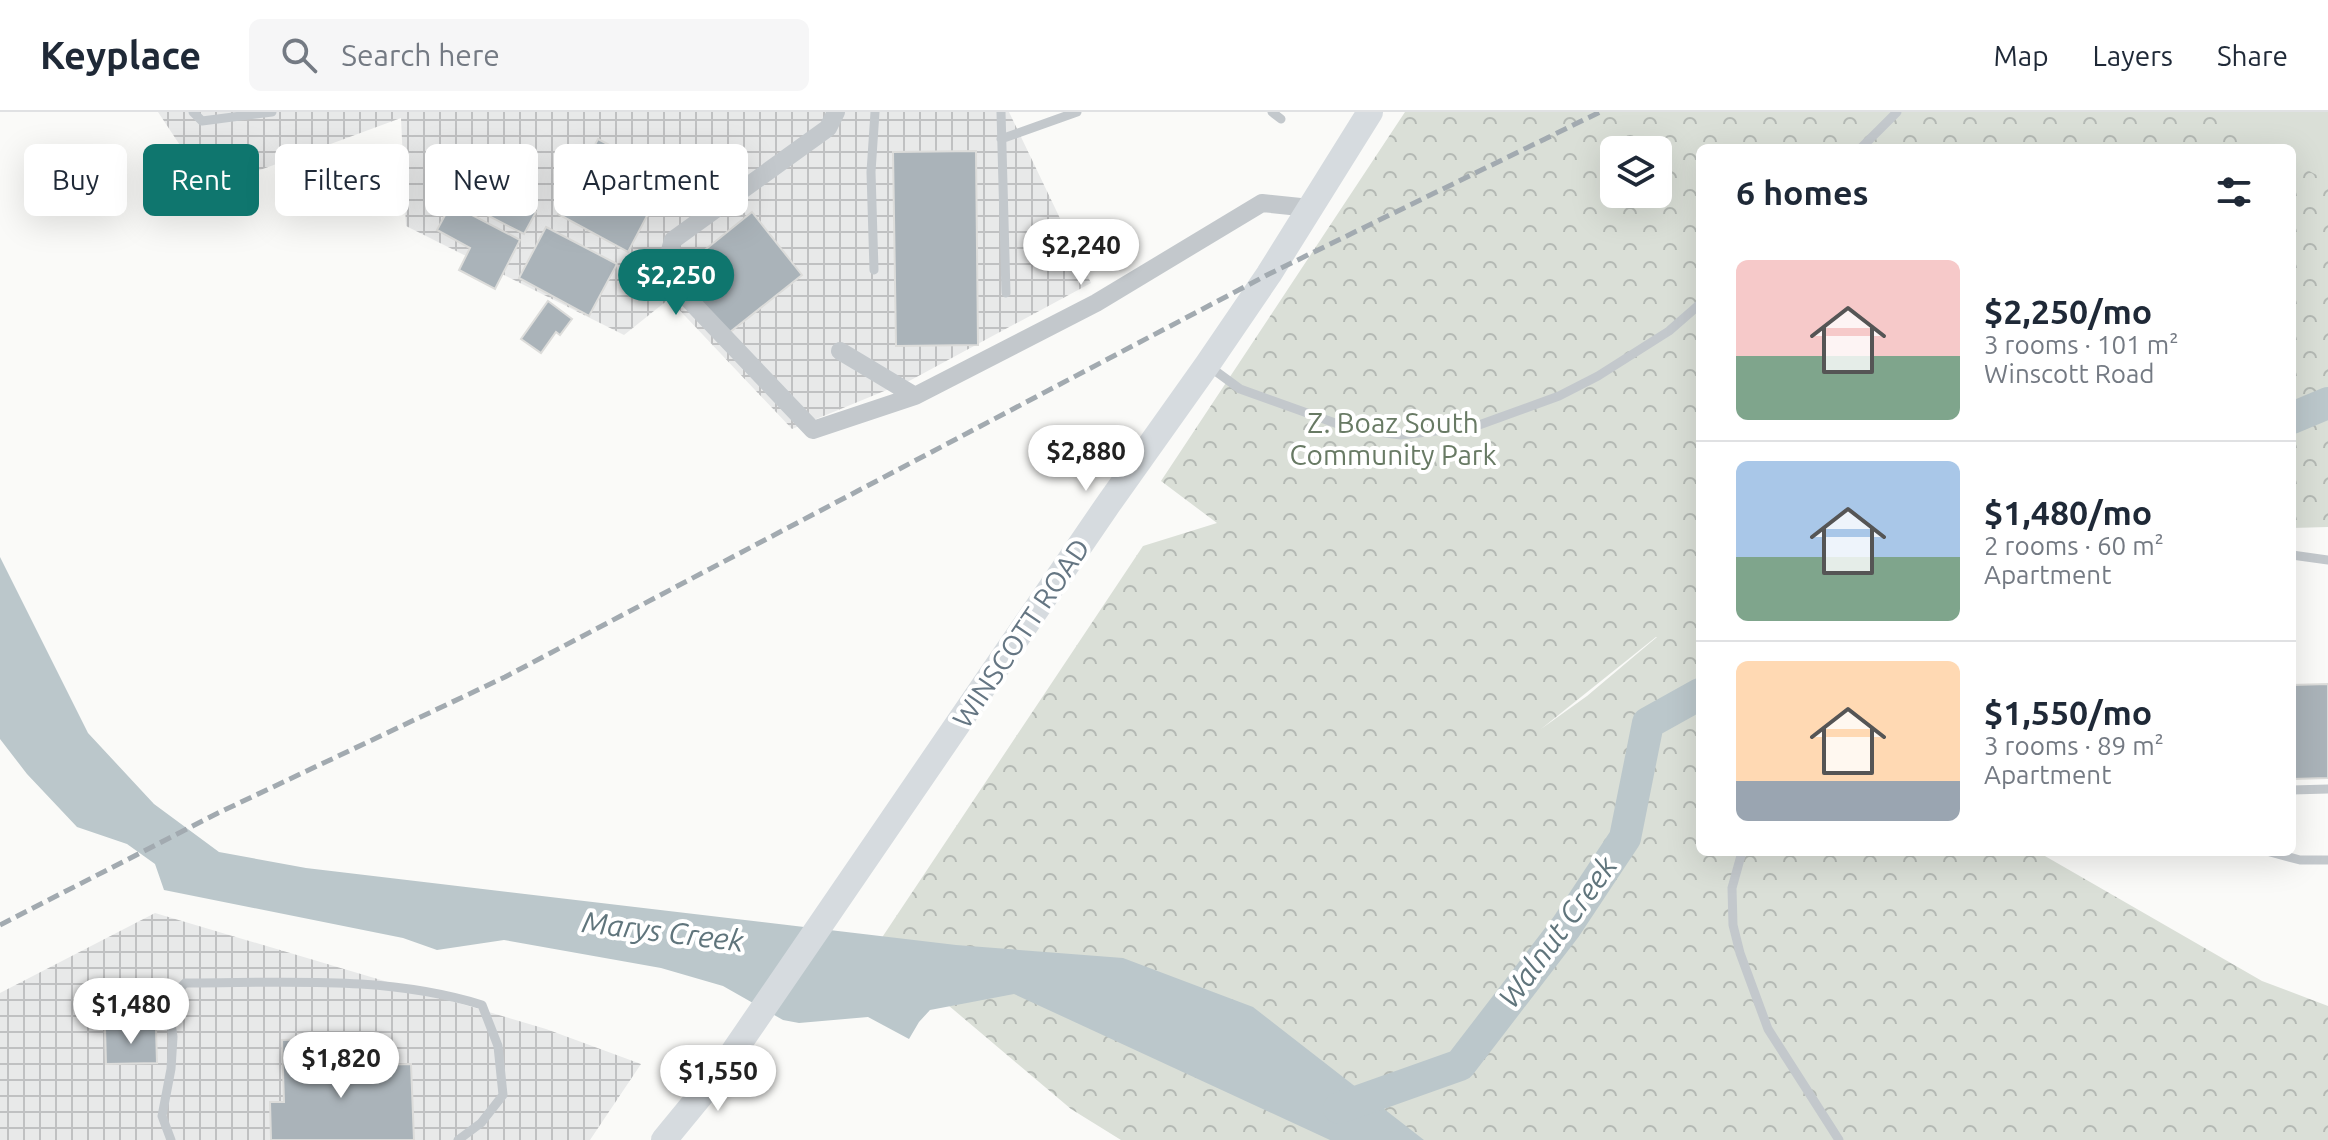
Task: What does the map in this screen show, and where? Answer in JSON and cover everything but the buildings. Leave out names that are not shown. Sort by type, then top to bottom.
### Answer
[{"type":"main road","name":"WINSCOTT ROAD","points":[[664,1140],[719,1073],[1207,365],[1310,208],[1367,113]]},
{"type":"street","points":[[836,112],[828,128],[673,240],[665,268],[672,282],[813,430],[915,396],[1096,303],[1262,203],[1310,208]]},
{"type":"street","points":[[840,351],[915,396]]},
{"type":"lane","points":[[193,112],[202,121],[272,112]]},
{"type":"lane","points":[[874,270],[871,172],[875,112]]},
{"type":"lane","points":[[1001,112],[1006,293]]},
{"type":"lane","points":[[1001,139],[1077,112]]},
{"type":"lane","points":[[1272,112],[1281,119]]},
{"type":"lane","points":[[1865,144],[1897,112]]},
{"type":"lane","points":[[1207,365],[1240,389],[1349,428],[1401,435],[1444,430],[1479,425],[1559,396],[1598,376],[1669,331],[1696,307]]},
{"type":"lane","points":[[2296,556],[2328,560]]},
{"type":"lane","points":[[2296,790],[2328,789]]},
{"type":"lane","points":[[1741,856],[1732,888],[1733,925],[1740,953],[1768,1029],[1839,1140]]},
{"type":"lane","points":[[2285,856],[2300,860],[2328,860]]},
{"type":"lane","points":[[171,1140],[162,1116],[171,1069],[173,1037],[168,1002],[185,983],[355,982],[444,993],[482,1005],[498,1046],[503,1095],[481,1123],[458,1140]]},
{"type":"shaded area","points":[[158,112],[1009,112],[1091,283],[911,380],[792,429],[669,299],[624,335],[406,226],[406,216],[409,216],[409,144],[402,144],[401,118],[331,144],[275,144],[275,165],[259,171],[259,144],[179,144]]},
{"type":"shaded area","points":[[155,913],[546,1029],[641,1064],[590,1140],[0,1140],[0,993]]},
{"type":"green space","name":"Z. Boaz South Community Park","points":[[1405,112],[2328,112],[2328,527],[2296,528],[2296,144],[1696,144],[1696,856],[2045,856],[2262,981],[2328,1006],[2328,1140],[1121,1140],[1071,1109],[877,945],[1143,546],[1217,523],[1161,481]],"holes":[[[1656,637],[1657,637],[1587,696],[1541,729]]]},
{"type":"green space","points":[[2226,112],[2328,112],[2328,181],[2296,164],[2296,144],[2258,144],[2241,131]]},
{"type":"water","name":"Marys Creek","points":[[0,557],[88,733],[154,804],[219,852],[306,868],[956,945],[1123,958],[1253,1007],[1424,1140],[1330,1140],[1014,994],[930,1010],[909,1039],[868,1017],[799,1023],[783,1020],[723,986],[661,968],[504,940],[437,950],[403,938],[164,890],[155,864],[127,844],[77,827],[27,774],[0,739]]},
{"type":"waterway","name":"Walnut Creek","points":[[2296,416],[2328,403]]},
{"type":"waterway","name":"Walnut Creek","points":[[1339,1108],[1460,1065],[1566,927],[1625,838],[1648,723],[1696,696]]},
{"type":"railway","points":[[0,925],[218,813],[505,677],[1269,274],[1600,112]]}]
